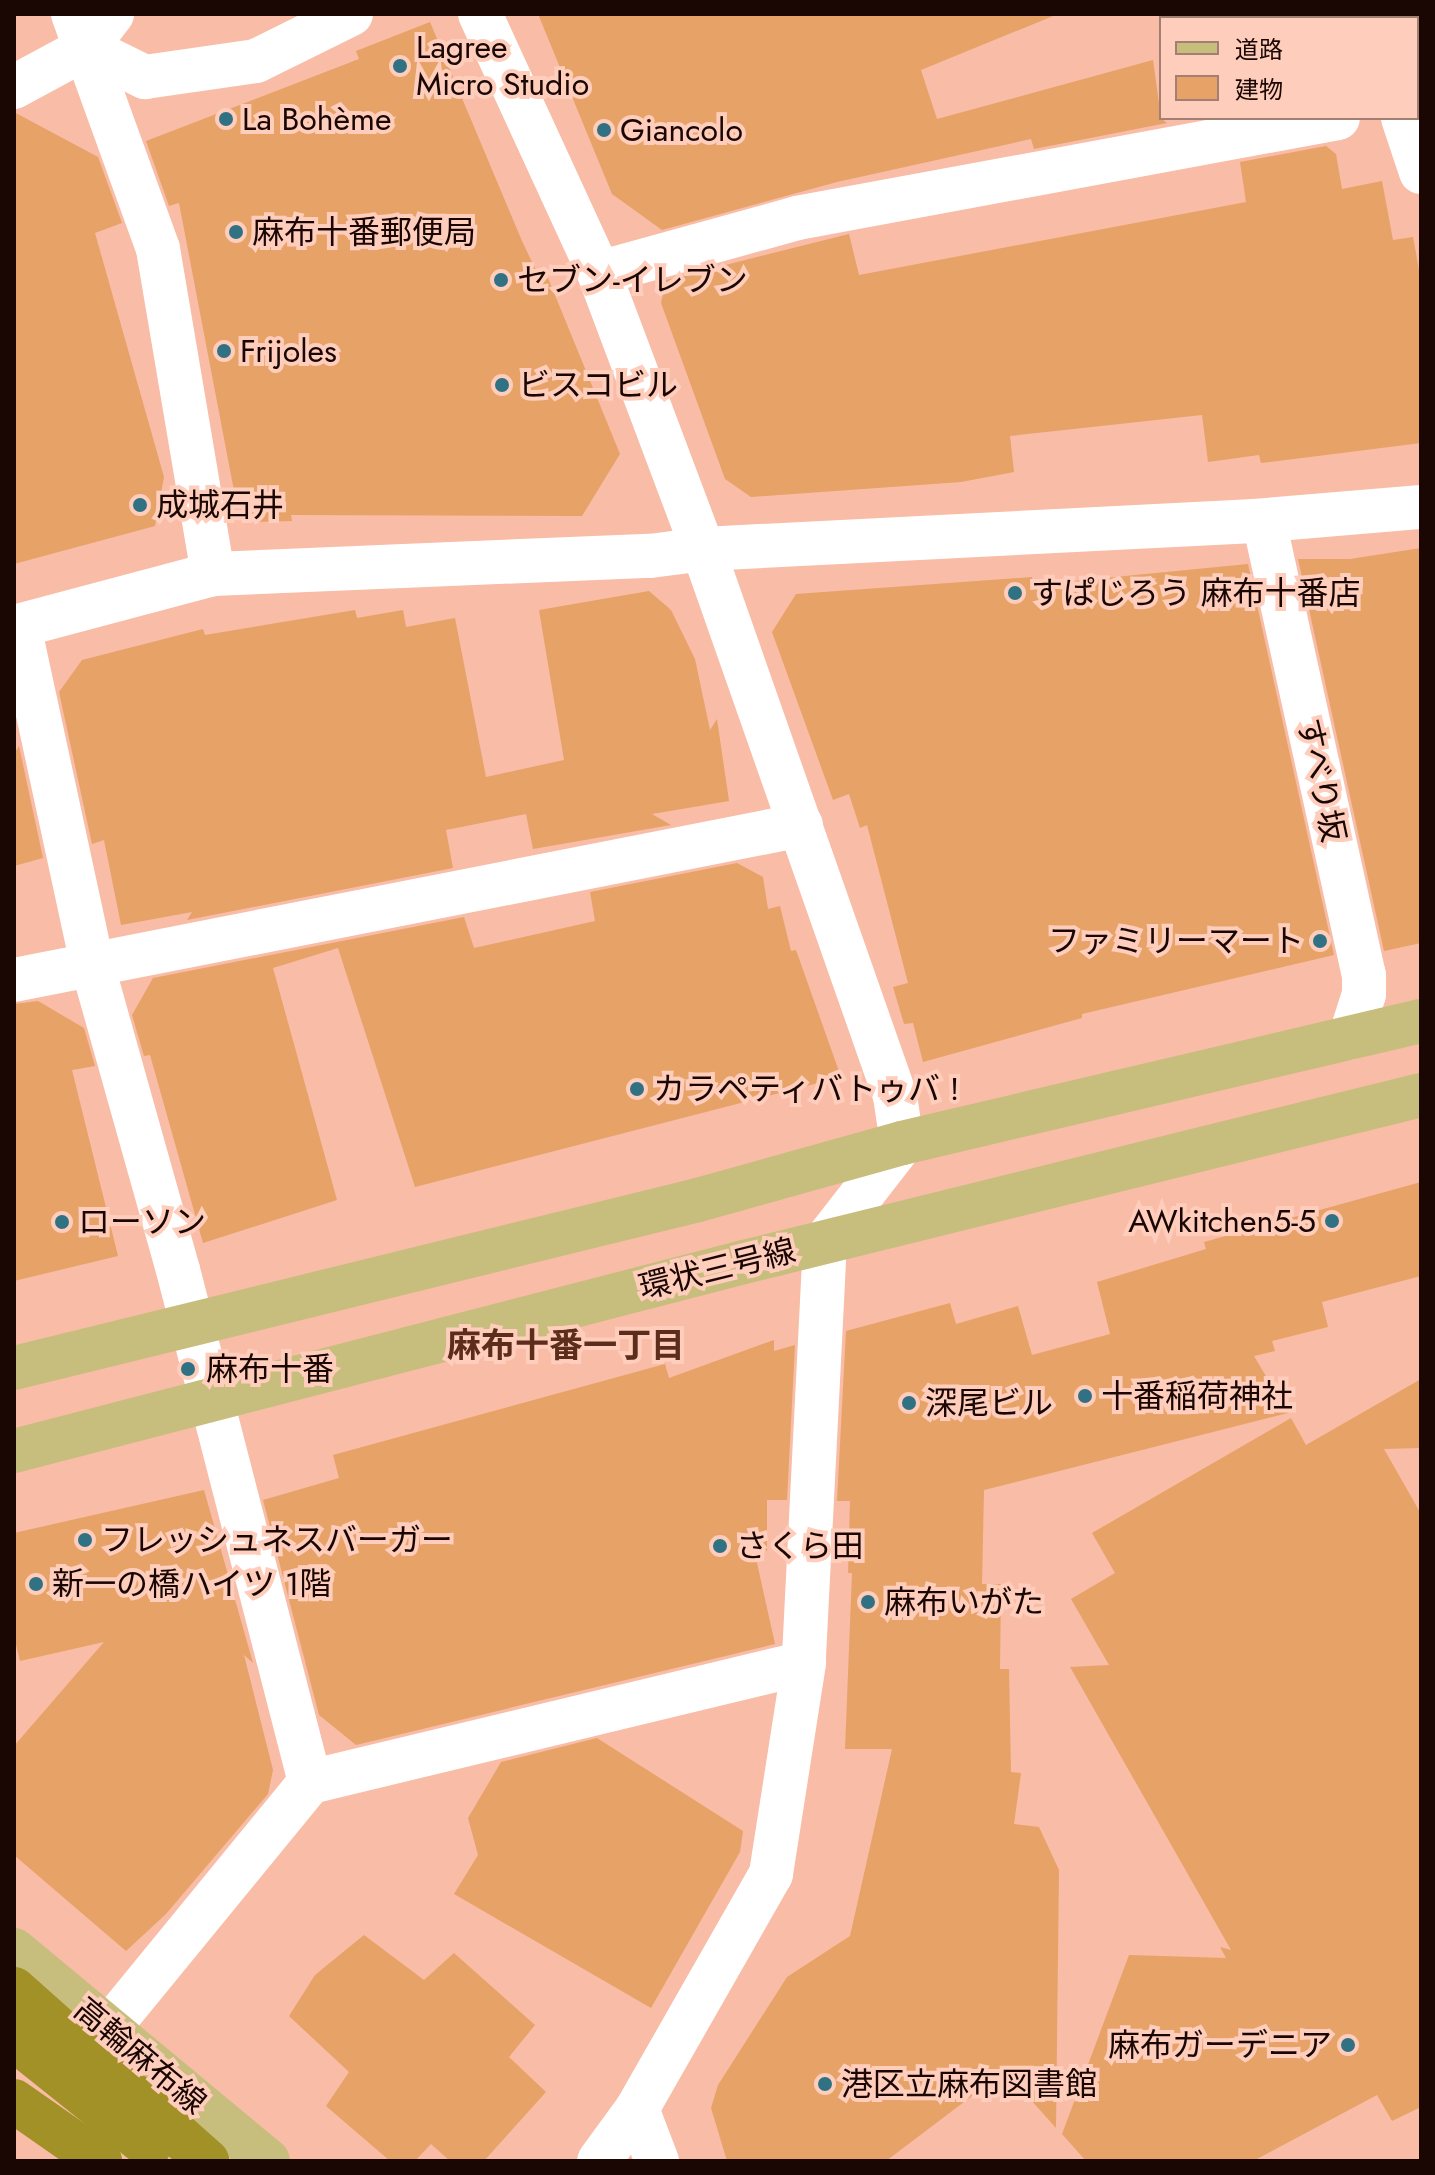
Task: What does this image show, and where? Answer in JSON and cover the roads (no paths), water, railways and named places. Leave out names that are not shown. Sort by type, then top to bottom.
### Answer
[{"type":"highway","points":[[14,1989],[207,2161]]},
{"type":"highway","points":[[14,2039],[166,2161]]},
{"type":"highway","points":[[14,2066],[149,2161]]},
{"type":"highway","points":[[14,2101],[100,2161]]},
{"type":"main road","points":[[14,1368],[192,1321],[698,1200],[902,1143],[1421,1021]]},
{"type":"main road","name":"環状三号線","points":[[14,1451],[825,1242],[1421,1095]]},
{"type":"main road","name":"高輪麻布線","points":[[14,1950],[106,2031],[268,2161]]},
{"type":"street","points":[[14,87],[80,31],[112,14]]},
{"type":"street","points":[[80,31],[145,77],[256,61],[351,14]]},
{"type":"street","points":[[480,14],[599,273],[703,549],[895,1096],[902,1143],[825,1242],[804,1663],[771,1874],[637,2109],[599,2161]]},
{"type":"street","points":[[80,31],[158,249],[213,574]]},
{"type":"street","points":[[599,273],[797,218],[1327,120]]},
{"type":"street","points":[[1404,120],[1421,172]]},
{"type":"street","points":[[310,1782],[192,1321],[92,964],[16,626],[213,574],[650,556],[703,549],[1264,521],[1421,507]]},
{"type":"street","name":"すべり坂","points":[[1264,521],[1364,975],[1350,1038]]},
{"type":"street","points":[[14,980],[801,825]]},
{"type":"street","points":[[106,2031],[310,1782],[804,1663]]},
{"type":"street","points":[[637,2109],[657,2161]]},
{"type":"place","name":"Lagree Micro Studio","points":[[400,66]]},
{"type":"place","name":"La Bohème","points":[[226,119]]},
{"type":"place","name":"Giancolo","points":[[604,130]]},
{"type":"place","name":"麻布十番郵便局","points":[[236,232]]},
{"type":"place","name":"セブン-イレブン","points":[[501,280]]},
{"type":"place","name":"Frijoles","points":[[224,351]]},
{"type":"place","name":"ビスコビル","points":[[502,385]]},
{"type":"place","name":"成城石井","points":[[140,505]]},
{"type":"place","name":"すぱじろう 麻布十番店","points":[[1015,593]]},
{"type":"place","name":"ファミリーマート","points":[[1320,941]]},
{"type":"place","name":"カラペティバトゥバ !","points":[[637,1089]]},
{"type":"place","name":"AWkitchen5-5","points":[[1332,1221]]},
{"type":"place","name":"ローソン","points":[[62,1222]]},
{"type":"place","name":"麻布十番","points":[[188,1369]]},
{"type":"place","name":"十番稲荷神社","points":[[1085,1396]]},
{"type":"place","name":"深尾ビル","points":[[909,1403]]},
{"type":"place","name":"フレッシュネスバーガー","points":[[85,1540]]},
{"type":"place","name":"さくら田","points":[[720,1546]]},
{"type":"place","name":"新一の橋ハイツ 1階","points":[[36,1584]]},
{"type":"place","name":"麻布いがた","points":[[868,1602]]},
{"type":"place","name":"麻布ガーデニア","points":[[1348,2045]]},
{"type":"place","name":"港区立麻布図書館","points":[[825,2084]]},
{"type":"district","name":"麻布十番一丁目","points":[[566,1346]]}]
